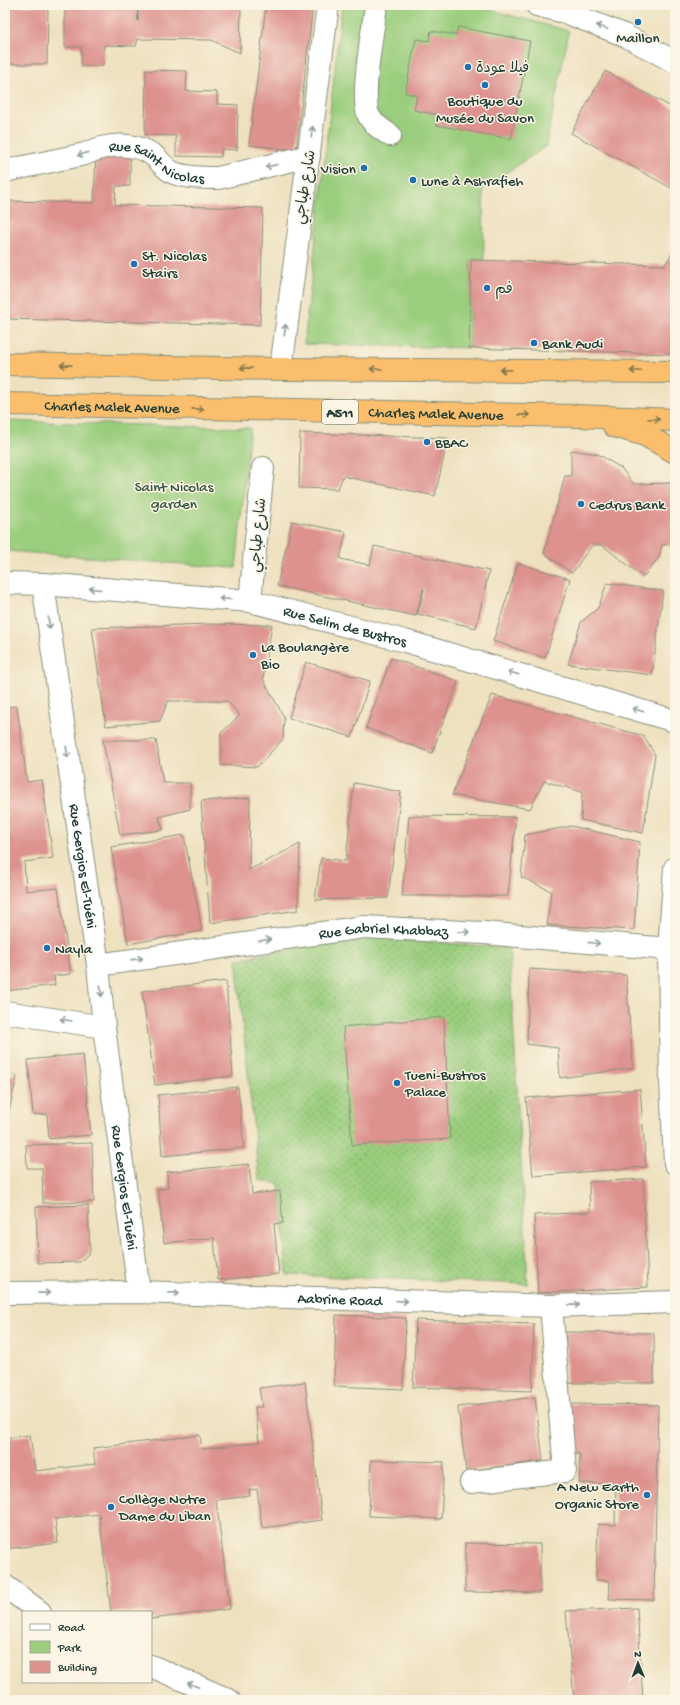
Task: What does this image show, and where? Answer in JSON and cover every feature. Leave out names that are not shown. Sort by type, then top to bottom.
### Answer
[{"type":"highway","points":[[5,364],[281,369],[675,372]]},
{"type":"highway","name":"Charles Malek Avenue","points":[[5,404],[578,416],[675,420]]},
{"type":"highway","points":[[578,416],[645,435],[675,452]]},
{"type":"street","name":"شارع طباجي","points":[[281,369],[298,224],[309,156],[328,5]]},
{"type":"street","points":[[376,5],[366,90],[368,114],[377,126],[390,135]]},
{"type":"street","points":[[537,5],[564,12],[624,35],[675,62]]},
{"type":"street","name":"Rue Saint Nicolas","points":[[5,171],[85,154],[94,149],[115,145],[136,146],[153,155],[174,173],[211,178],[218,178],[309,156]]},
{"type":"street","name":"شارع طباجي","points":[[250,602],[263,468]]},
{"type":"street","name":"Rue Selim de Bustros","points":[[5,583],[43,584],[250,602],[405,641],[675,721]]},
{"type":"street","name":"Rue Gergios El-Tuéni","points":[[43,584],[98,965],[104,1027],[139,1292]]},
{"type":"street","points":[[675,868],[669,949],[675,1163]]},
{"type":"street","name":"Rue Gabriel Khabbaz","points":[[98,965],[364,927],[484,933],[669,949]]},
{"type":"street","points":[[5,1012],[104,1027]]},
{"type":"street","name":"Aabrine Road","points":[[5,1294],[139,1292],[551,1306],[675,1302]]},
{"type":"street","points":[[471,1482],[565,1471],[551,1306]]},
{"type":"street","points":[[5,1586],[39,1611]]},
{"type":"street","points":[[152,1666],[229,1700]]},
{"type":"green space","points":[[342,5],[472,5],[569,31],[546,146],[483,189],[484,260],[471,260],[469,348],[304,344]]},
{"type":"green space","name":"Saint Nicolas garden","points":[[5,421],[250,428],[236,568],[5,551]]},
{"type":"green space","points":[[366,937],[509,948],[528,1284],[287,1275],[279,1184],[259,1180],[236,959]]},
{"type":"building","points":[[65,5],[137,5],[138,21],[138,5],[241,5],[240,53],[211,40],[138,39],[136,46],[104,45],[103,66],[81,66],[81,47],[65,47]]},
{"type":"building","points":[[266,5],[313,5],[296,150],[249,145]]},
{"type":"building","points":[[5,6],[48,6],[47,64],[5,64]]},
{"type":"building","name":"فيلا عودة","points":[[458,27],[530,41],[511,139],[436,125],[438,115],[414,110],[417,95],[405,93],[416,39],[429,41],[431,31],[456,35]]},
{"type":"building","points":[[146,70],[187,71],[186,91],[217,92],[217,104],[238,105],[237,150],[221,149],[221,157],[176,156],[176,136],[145,135]]},
{"type":"building","points":[[605,71],[675,109],[675,190],[571,133]]},
{"type":"building","points":[[5,135],[10,161],[5,162]]},
{"type":"building","name":"St. Nicolas Stairs","points":[[96,152],[130,153],[130,186],[116,186],[115,205],[263,208],[260,325],[5,319],[8,201],[94,203]]},
{"type":"building","points":[[675,248],[675,354],[469,348],[471,260],[665,265]]},
{"type":"building","points":[[300,433],[448,438],[435,496],[343,476],[338,489],[299,488]]},
{"type":"building","points":[[571,450],[598,454],[621,468],[634,484],[672,483],[674,544],[662,545],[659,557],[643,577],[602,545],[592,545],[572,573],[544,553],[565,476],[571,476]]},
{"type":"building","points":[[292,521],[346,532],[340,559],[370,565],[374,546],[489,571],[476,628],[418,614],[424,589],[416,616],[277,586]]},
{"type":"building","points":[[518,563],[570,579],[545,658],[493,641]]},
{"type":"building","points":[[607,583],[663,591],[652,675],[568,664],[581,622],[598,608]]},
{"type":"building","points":[[209,624],[272,625],[263,679],[284,717],[283,739],[257,767],[221,765],[221,733],[240,715],[227,701],[168,701],[160,721],[106,726],[92,628]]},
{"type":"building","points":[[391,658],[458,681],[432,753],[366,728]]},
{"type":"building","points":[[306,662],[370,681],[352,737],[289,718]]},
{"type":"building","points":[[492,695],[644,736],[655,755],[643,833],[581,820],[582,792],[544,781],[530,809],[452,795]]},
{"type":"building","points":[[17,706],[27,782],[42,780],[53,858],[24,862],[26,891],[58,888],[71,974],[54,976],[55,985],[5,991],[5,707]]},
{"type":"building","points":[[103,740],[156,740],[163,783],[190,783],[190,809],[159,817],[163,830],[120,835]]},
{"type":"building","points":[[354,783],[401,792],[388,898],[315,900],[321,858],[346,861]]},
{"type":"building","points":[[250,798],[249,870],[300,844],[298,910],[210,923],[201,801]]},
{"type":"building","points":[[409,816],[516,817],[508,896],[402,896]]},
{"type":"building","points":[[571,826],[640,842],[634,930],[547,925],[551,891],[521,877],[525,835]]},
{"type":"building","points":[[184,835],[202,931],[128,944],[111,847]]},
{"type":"building","points":[[529,969],[626,975],[633,1068],[560,1078],[558,1048],[527,1044]]},
{"type":"building","points":[[226,981],[233,1076],[155,1085],[142,991]]},
{"type":"building","name":"Tueni-Bustros Palace","points":[[444,1017],[450,1139],[352,1145],[343,1027]]},
{"type":"building","points":[[83,1054],[91,1135],[49,1139],[47,1114],[33,1115],[28,1060]]},
{"type":"building","points":[[5,1073],[17,1076],[6,1124],[5,1124]]},
{"type":"building","points":[[238,1087],[244,1148],[162,1156],[158,1095]]},
{"type":"building","points":[[640,1089],[646,1167],[533,1176],[526,1098]]},
{"type":"building","points":[[92,1143],[94,1202],[43,1203],[42,1168],[27,1168],[26,1145]]},
{"type":"building","points":[[249,1164],[252,1194],[280,1191],[283,1223],[274,1224],[279,1274],[218,1280],[214,1238],[164,1243],[158,1189],[168,1188],[167,1172]]},
{"type":"building","points":[[643,1179],[648,1287],[538,1293],[534,1215],[590,1212],[589,1182]]},
{"type":"building","points":[[88,1205],[90,1252],[80,1262],[38,1263],[36,1207]]},
{"type":"building","points":[[336,1315],[406,1318],[403,1389],[334,1386]]},
{"type":"building","points":[[416,1320],[534,1324],[532,1391],[413,1387]]},
{"type":"building","points":[[566,1332],[654,1333],[654,1383],[566,1383]]},
{"type":"building","name":"Collège Notre Dame du Liban","points":[[305,1382],[322,1520],[262,1528],[257,1489],[249,1490],[250,1496],[216,1500],[230,1609],[152,1619],[152,1611],[111,1611],[99,1514],[55,1519],[58,1543],[5,1549],[5,1438],[30,1435],[35,1471],[95,1464],[93,1448],[200,1435],[202,1449],[259,1442],[255,1407],[262,1407],[259,1388]]},
{"type":"building","points":[[535,1397],[543,1461],[466,1471],[458,1407]]},
{"type":"building","points":[[569,1404],[658,1405],[654,1600],[609,1599],[610,1581],[596,1580],[598,1524],[615,1525],[616,1484],[579,1483],[580,1454],[569,1453]]},
{"type":"building","points":[[371,1460],[444,1462],[441,1519],[369,1516]]},
{"type":"building","points":[[465,1543],[540,1544],[540,1593],[465,1592]]},
{"type":"building","points":[[637,1608],[643,1700],[574,1700],[566,1611]]},
{"type":"place","name":"Maillon","points":[[638,22]]},
{"type":"place","name":"فيلا عودة","points":[[468,67]]},
{"type":"place","name":"Boutique du Musée du Savon","points":[[485,85]]},
{"type":"place","name":"Vision","points":[[364,168]]},
{"type":"place","name":"Lune à Ashrafieh","points":[[413,180]]},
{"type":"place","name":"St. Nicolas Stairs","points":[[134,264]]},
{"type":"place","name":"فم","points":[[487,288]]},
{"type":"place","name":"Bank Audi","points":[[534,343]]},
{"type":"place","name":"BBAC","points":[[427,442]]},
{"type":"place","name":"Cedrus Bank","points":[[581,504]]},
{"type":"place","name":"La Boulangère Bio","points":[[253,655]]},
{"type":"place","name":"Nayla","points":[[47,948]]},
{"type":"place","name":"Tueni-Bustros Palace","points":[[397,1083]]},
{"type":"place","name":"A New Earth Organic Store","points":[[647,1495]]},
{"type":"place","name":"Collège Notre Dame du Liban","points":[[111,1507]]}]
